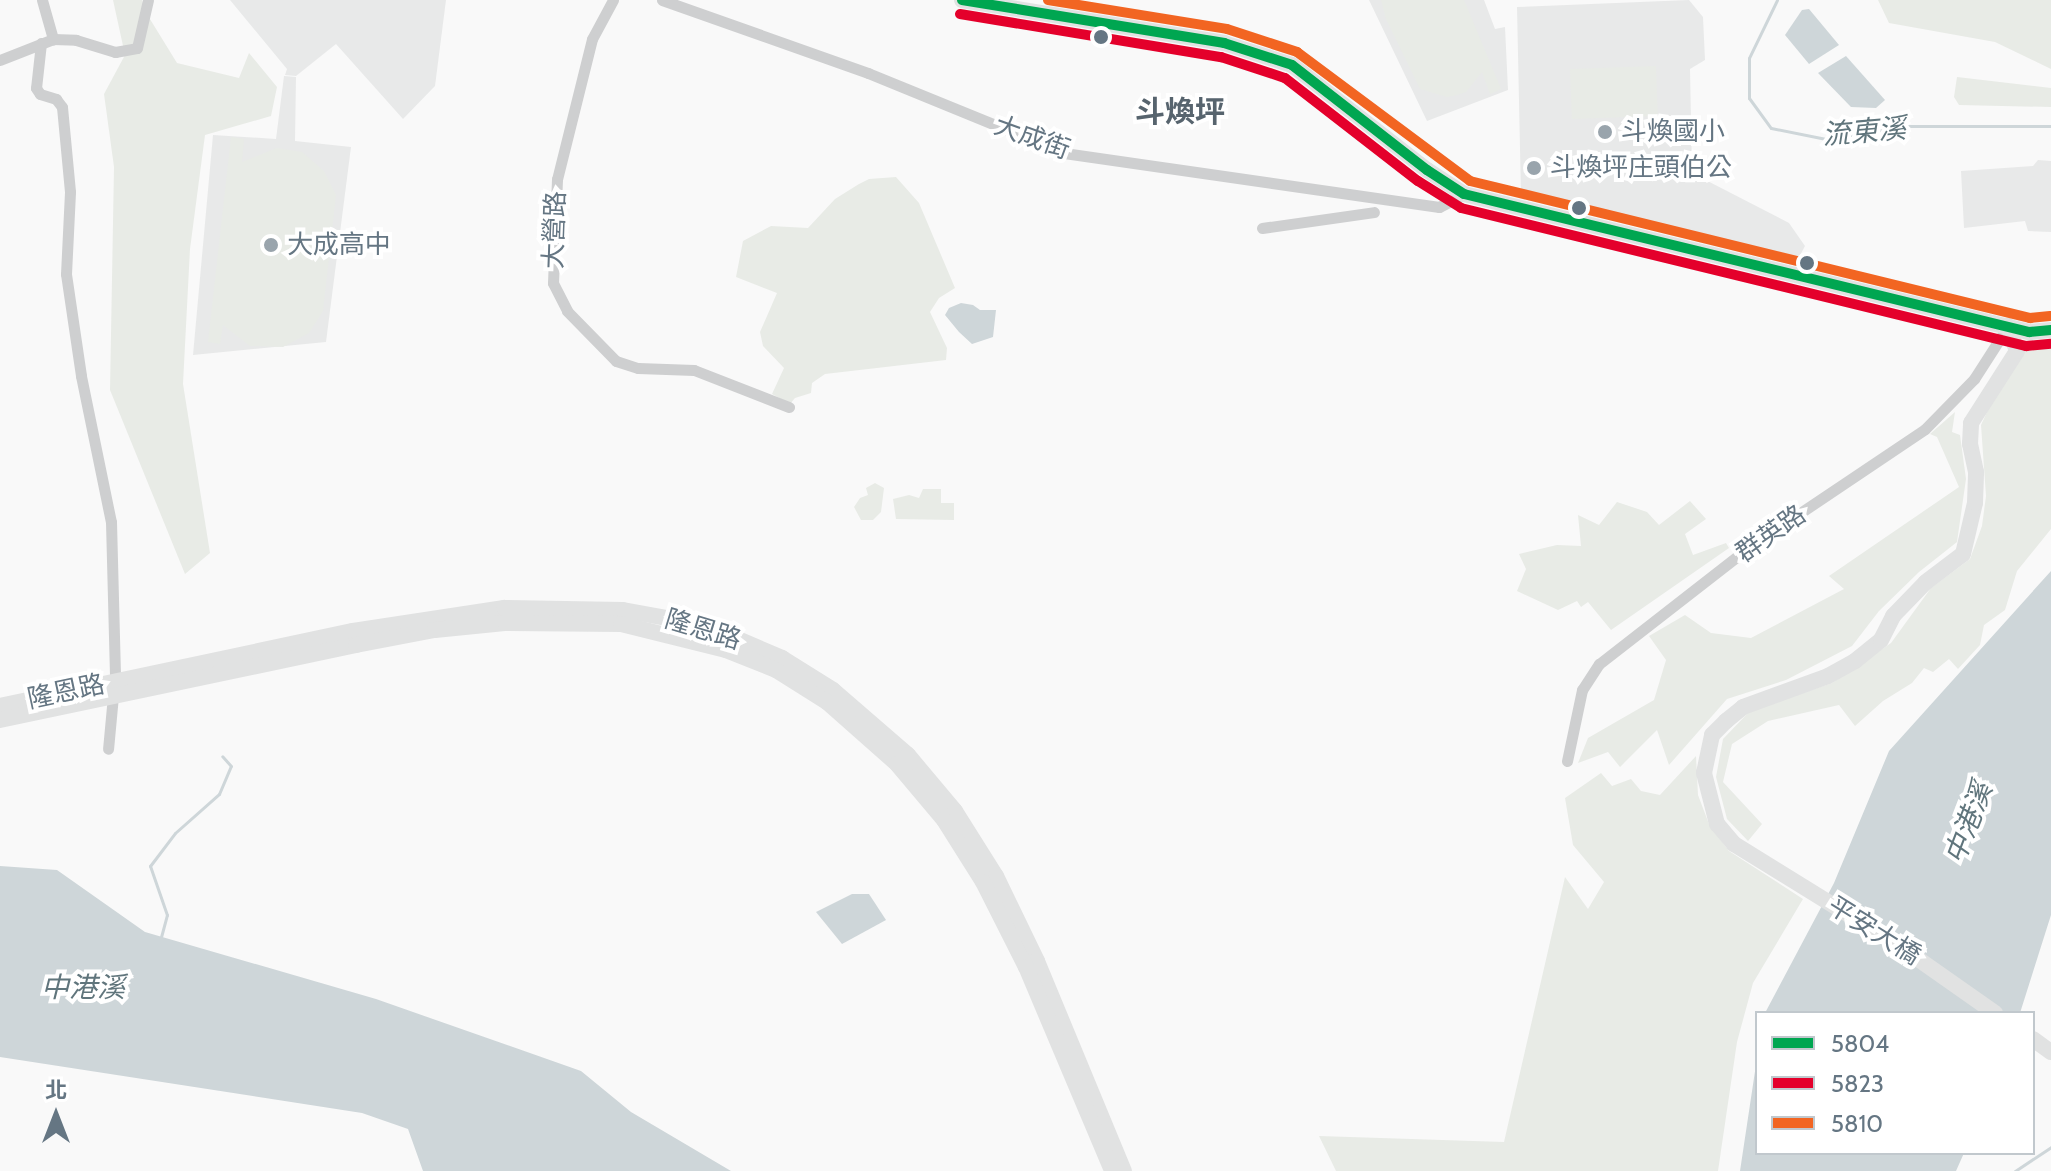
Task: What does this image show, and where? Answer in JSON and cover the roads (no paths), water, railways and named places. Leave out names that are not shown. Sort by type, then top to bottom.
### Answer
[{"type":"main road","points":[[962,0],[1224,43],[1292,65],[1427,170],[1464,194],[2029,332],[2051,330]]},
{"type":"main road","name":"平安大橋","points":[[1992,1011],[1904,949],[1734,844],[1717,824],[1704,773],[1712,735],[1743,707],[1828,676],[1855,661],[1881,640],[1893,616],[1926,582],[1963,554],[1975,503],[1976,472],[1970,444],[1971,423],[2017,351],[2008,326]]},
{"type":"main road","name":"隆恩路","points":[[0,706],[434,617],[504,608],[623,610],[678,620],[731,636],[782,658],[833,690],[908,755],[955,811],[1075,1046],[1124,1171]]},
{"type":"main road","name":"隆恩路","points":[[0,720],[435,630],[519,622],[621,624],[726,650],[776,670],[827,702],[897,764],[990,879],[1112,1171]]},
{"type":"street","points":[[42,0],[53,39]]},
{"type":"street","points":[[0,60],[53,39],[76,40],[115,52],[137,48],[148,0]]},
{"type":"street","name":"大營路","points":[[613,0],[592,39],[557,179],[553,283],[567,311],[616,361],[638,368],[694,370],[789,407]]},
{"type":"street","name":"大成街","points":[[662,0],[868,73],[1064,153],[1439,207],[1464,194]]},
{"type":"street","points":[[41,43],[36,88],[62,107],[70,192],[66,274],[81,376],[111,522],[115,674],[108,749]]},
{"type":"street","points":[[1262,228],[1374,212]]},
{"type":"street","name":"群英路","points":[[1567,761],[1582,690],[1599,664],[1748,548],[1925,429],[1974,379],[2008,326]]},
{"type":"water","points":[[1809,9],[1839,45],[1809,64],[1785,35],[1802,10]]},
{"type":"water","points":[[1846,56],[1885,100],[1876,108],[1851,107],[1818,73]]},
{"type":"water","points":[[961,303],[980,310],[996,310],[993,337],[972,344],[959,332],[945,315],[949,308]]},
{"type":"water","name":"中港溪","points":[[2051,571],[2051,915],[2021,1011],[1766,1011],[1834,883],[1889,751]]},
{"type":"water","name":"中港溪","points":[[0,866],[57,870],[145,932],[376,999],[581,1071],[631,1112],[731,1171],[423,1171],[408,1129],[362,1113],[0,1057]]},
{"type":"water","points":[[852,894],[869,894],[886,920],[842,944],[816,912]]},
{"type":"water","points":[[1755,1071],[1755,1155],[1963,1155],[1956,1171],[1740,1171]]},
{"type":"waterway","name":"流東溪","points":[[1777,0],[1749,58],[1749,98],[1771,128],[1826,139],[1906,126],[2051,126]]},
{"type":"waterway","points":[[161,937],[167,915],[150,866],[175,833],[219,794],[231,766],[222,756]]},
{"type":"waterway","points":[[2015,1171],[2051,1147]]},
{"type":"place","name":"斗煥國小","points":[[1605,132]]},
{"type":"place","name":"斗煥坪庄頭伯公","points":[[1534,168]]},
{"type":"place","name":"大成高中","points":[[271,245]]},
{"type":"district","name":"斗煥坪","points":[[1180,112]]}]
